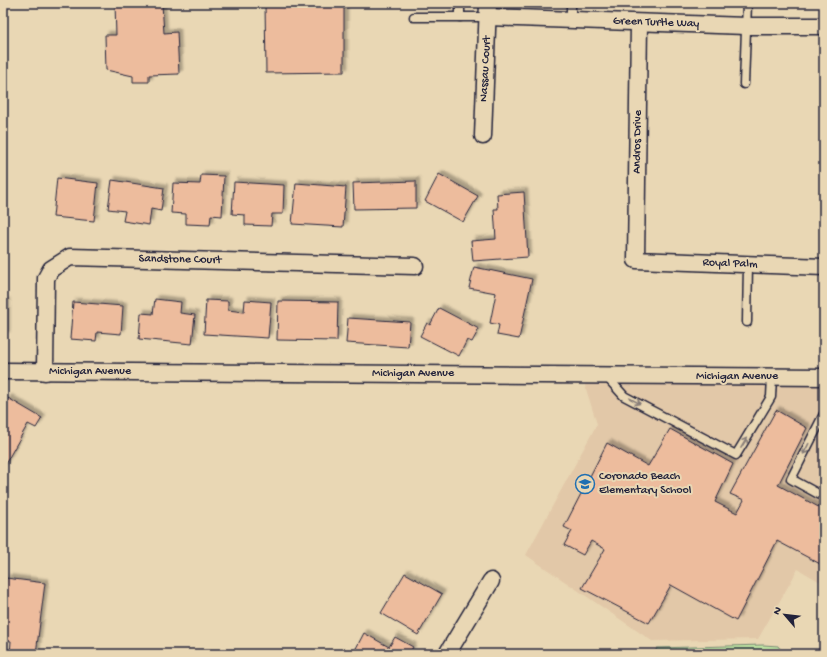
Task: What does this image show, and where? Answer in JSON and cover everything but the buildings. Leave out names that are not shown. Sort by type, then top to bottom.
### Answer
[{"type":"street","name":"Green Turtle Way","points":[[488,10],[571,20],[746,26],[824,26]]},
{"type":"street","name":"Nassau Court","points":[[483,136],[488,10]]},
{"type":"street","name":"Andros Drive","points":[[636,260],[639,23]]},
{"type":"street","name":"Sandstone Court","points":[[45,372],[46,278],[51,269],[70,257],[415,266]]},
{"type":"street","name":"Royal Palm","points":[[636,260],[824,267]]},
{"type":"street","name":"Michigan Avenue","points":[[3,371],[824,377]]},
{"type":"street","points":[[447,654],[491,582]]},
{"type":"lane","points":[[460,3],[460,17]]},
{"type":"lane","points":[[571,3],[571,20]]},
{"type":"lane","points":[[744,84],[747,3]]},
{"type":"lane","points":[[414,17],[460,17],[488,10]]},
{"type":"lane","points":[[747,322],[748,264]]},
{"type":"lane","points":[[606,376],[624,396],[736,456],[771,397],[772,377]]},
{"type":"lane","points":[[824,414],[790,479],[824,497]]},
{"type":"shaded area","points":[[582,376],[824,377],[824,584],[798,569],[758,639],[652,641],[526,555],[597,424]]},
{"type":"green space","points":[[763,645],[778,646],[784,654],[654,654],[657,648]]},
{"type":"place","name":"Coronado Beach Elementary School","points":[[585,484]]}]
